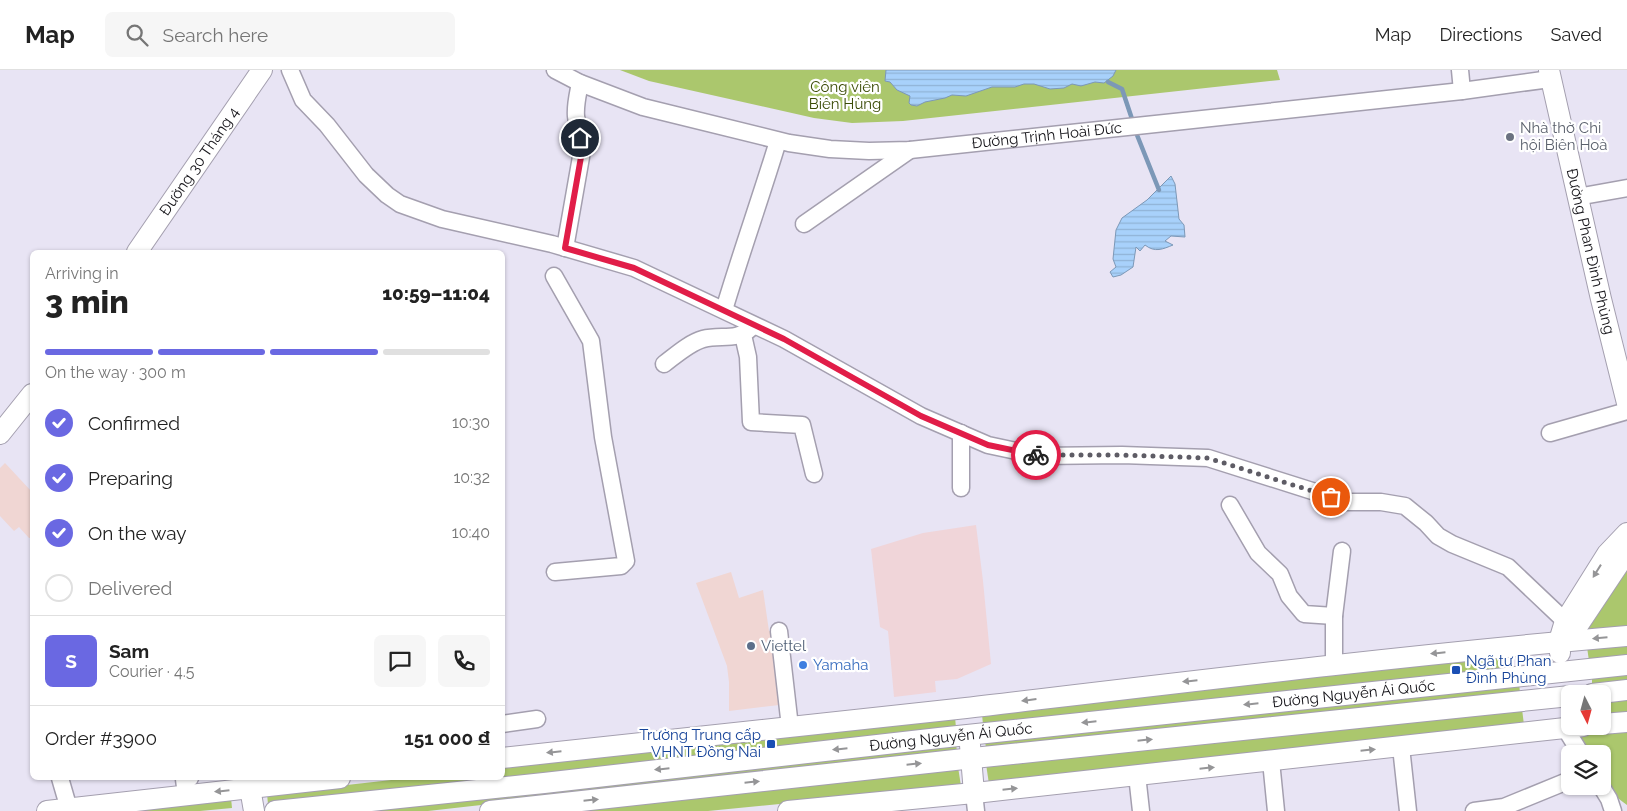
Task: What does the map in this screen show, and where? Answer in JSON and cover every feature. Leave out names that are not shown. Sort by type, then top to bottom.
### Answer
[{"type":"main road","name":"Đường 30 Tháng 4","points":[[138,250],[262,70]]},
{"type":"main road","name":"Đường Phan Đình Phùng","points":[[1549,75],[1627,403]]},
{"type":"main road","points":[[0,434],[30,396]]},
{"type":"main road","points":[[1564,685],[1559,642],[1565,621],[1608,554],[1627,533]]},
{"type":"main road","points":[[1559,642],[1575,630],[1621,561],[1627,546]]},
{"type":"main road","name":"Đường Nguyễn Ái Quốc","points":[[505,758],[967,708],[1087,692],[1334,665],[1627,636]]},
{"type":"main road","name":"Đường Nguyễn Ái Quốc","points":[[275,811],[544,783],[969,734],[1627,665]]},
{"type":"main road","points":[[1611,692],[1627,690]]},
{"type":"main road","name":"Đường Nguyễn Ái Quốc","points":[[490,811],[971,758],[1561,697]]},
{"type":"main road","points":[[967,708],[975,802]]},
{"type":"main road","points":[[1611,723],[1627,722]]},
{"type":"main road","points":[[788,811],[975,802],[1137,775],[1561,729]]},
{"type":"main road","points":[[47,811],[188,786],[304,780]]},
{"type":"main road","points":[[249,783],[254,811]]},
{"type":"street","points":[[290,70],[303,100],[327,126],[366,175],[386,195],[400,204],[442,219],[565,248],[634,268],[724,310],[749,330],[784,339],[921,416],[988,445],[1040,456],[1122,455],[1208,458],[1347,502],[1381,502],[1405,506],[1426,522],[1438,536],[1452,544],[1508,567],[1565,621]]},
{"type":"street","name":"Đường Trịnh Hoài Đức","points":[[554,70],[580,83],[643,107],[778,141],[830,149],[869,151],[910,150],[1462,91],[1549,75]]},
{"type":"street","points":[[1460,70],[1462,91]]},
{"type":"street","points":[[565,248],[582,148],[576,116],[580,83]]},
{"type":"street","points":[[724,310],[778,141]]},
{"type":"street","points":[[804,224],[910,150]]},
{"type":"street","points":[[1577,197],[1627,188]]},
{"type":"street","points":[[554,276],[591,341],[603,437],[626,561],[621,566],[555,572]]},
{"type":"street","points":[[664,364],[687,347],[701,340],[718,336],[734,337],[749,330]]},
{"type":"street","points":[[749,330],[748,357],[751,422],[802,425],[814,474]]},
{"type":"street","points":[[1550,433],[1627,411]]},
{"type":"street","points":[[961,433],[961,488]]},
{"type":"street","points":[[1230,505],[1258,553],[1280,574],[1289,596],[1304,614],[1334,616]]},
{"type":"street","points":[[1334,665],[1334,616],[1342,551]]},
{"type":"street","points":[[779,631],[790,727]]},
{"type":"street","points":[[505,723],[537,718]]},
{"type":"street","points":[[1401,747],[1408,811]]},
{"type":"street","points":[[1271,761],[1276,811]]},
{"type":"street","points":[[1137,775],[1141,811]]},
{"type":"street","points":[[61,780],[69,808]]},
{"type":"street","points":[[1474,811],[1504,807],[1561,784]]},
{"type":"street","points":[[1608,799],[1620,811]]},
{"type":"shaded area","points":[[5,463],[30,490],[30,538],[19,527],[14,531],[0,516],[0,468]]},
{"type":"shaded area","points":[[976,525],[991,664],[957,679],[935,681],[936,692],[894,697],[888,631],[880,627],[871,549],[923,533]]},
{"type":"shaded area","name":"Viettel","points":[[731,572],[739,598],[763,590],[769,631],[781,630],[788,704],[729,711],[727,666],[696,583]]},
{"type":"green space","name":"Công viên Biên Hùng","points":[[620,70],[1277,70],[1280,80],[903,121],[852,123],[814,118],[649,81]]},
{"type":"green space","points":[[1627,568],[1627,627],[1584,631]]},
{"type":"green space","points":[[1627,644],[1627,657],[1589,661],[1587,647]]},
{"type":"green space","points":[[1499,655],[1501,670],[983,725],[982,714]]},
{"type":"green space","points":[[1627,672],[1627,682],[1592,685],[1592,676]]},
{"type":"green space","points":[[1519,683],[1520,693],[986,748],[985,741]]},
{"type":"green space","points":[[1627,697],[1627,714],[1611,715],[1611,699]]},
{"type":"green space","points":[[1522,709],[1524,725],[989,784],[986,764]]},
{"type":"green space","points":[[955,717],[956,728],[543,775],[505,779],[505,767]]},
{"type":"green space","points":[[1627,730],[1627,805],[1611,791],[1611,745],[1584,745],[1578,735],[1611,735],[1611,732]]},
{"type":"green space","points":[[956,744],[957,752],[428,811],[351,811]]},
{"type":"green space","points":[[958,767],[961,786],[708,811],[564,811]]},
{"type":"green space","points":[[391,780],[496,780],[268,804],[267,794]]},
{"type":"green space","points":[[231,798],[232,808],[200,811],[119,811]]},
{"type":"water","points":[[886,70],[1116,70],[1113,76],[1104,83],[1095,82],[1081,86],[1072,84],[1064,88],[1050,89],[1034,84],[1024,84],[1015,87],[992,87],[966,96],[952,95],[917,106],[909,103],[910,96],[897,90],[890,82],[885,81]]},
{"type":"water","points":[[1171,176],[1175,184],[1179,219],[1184,225],[1185,237],[1171,236],[1165,241],[1173,245],[1162,249],[1156,250],[1145,245],[1140,251],[1136,247],[1133,267],[1121,275],[1113,277],[1110,272],[1116,267],[1113,259],[1116,230],[1122,218],[1147,200]]},
{"type":"waterway","points":[[1108,82],[1122,89],[1133,122]]},
{"type":"waterway","points":[[1135,130],[1159,190]]},
{"type":"way so far","points":[[1036,455],[1208,458],[1331,497]]},
{"type":"place","name":"Nhà thờ Chi hội Biên Hoà","points":[[1510,137]]},
{"type":"place","name":"Viettel","points":[[751,646]]},
{"type":"place","name":"Yamaha","points":[[803,665]]},
{"type":"place","name":"Ngã tư Phan Đình Phùng","points":[[1456,670]]},
{"type":"place","name":"Trường Trung cấp VHNT Đồng Nai","points":[[771,744]]},
{"type":"route","points":[[580,138],[581,157],[565,248],[634,268],[784,339],[921,416],[988,445],[1036,455]]}]
